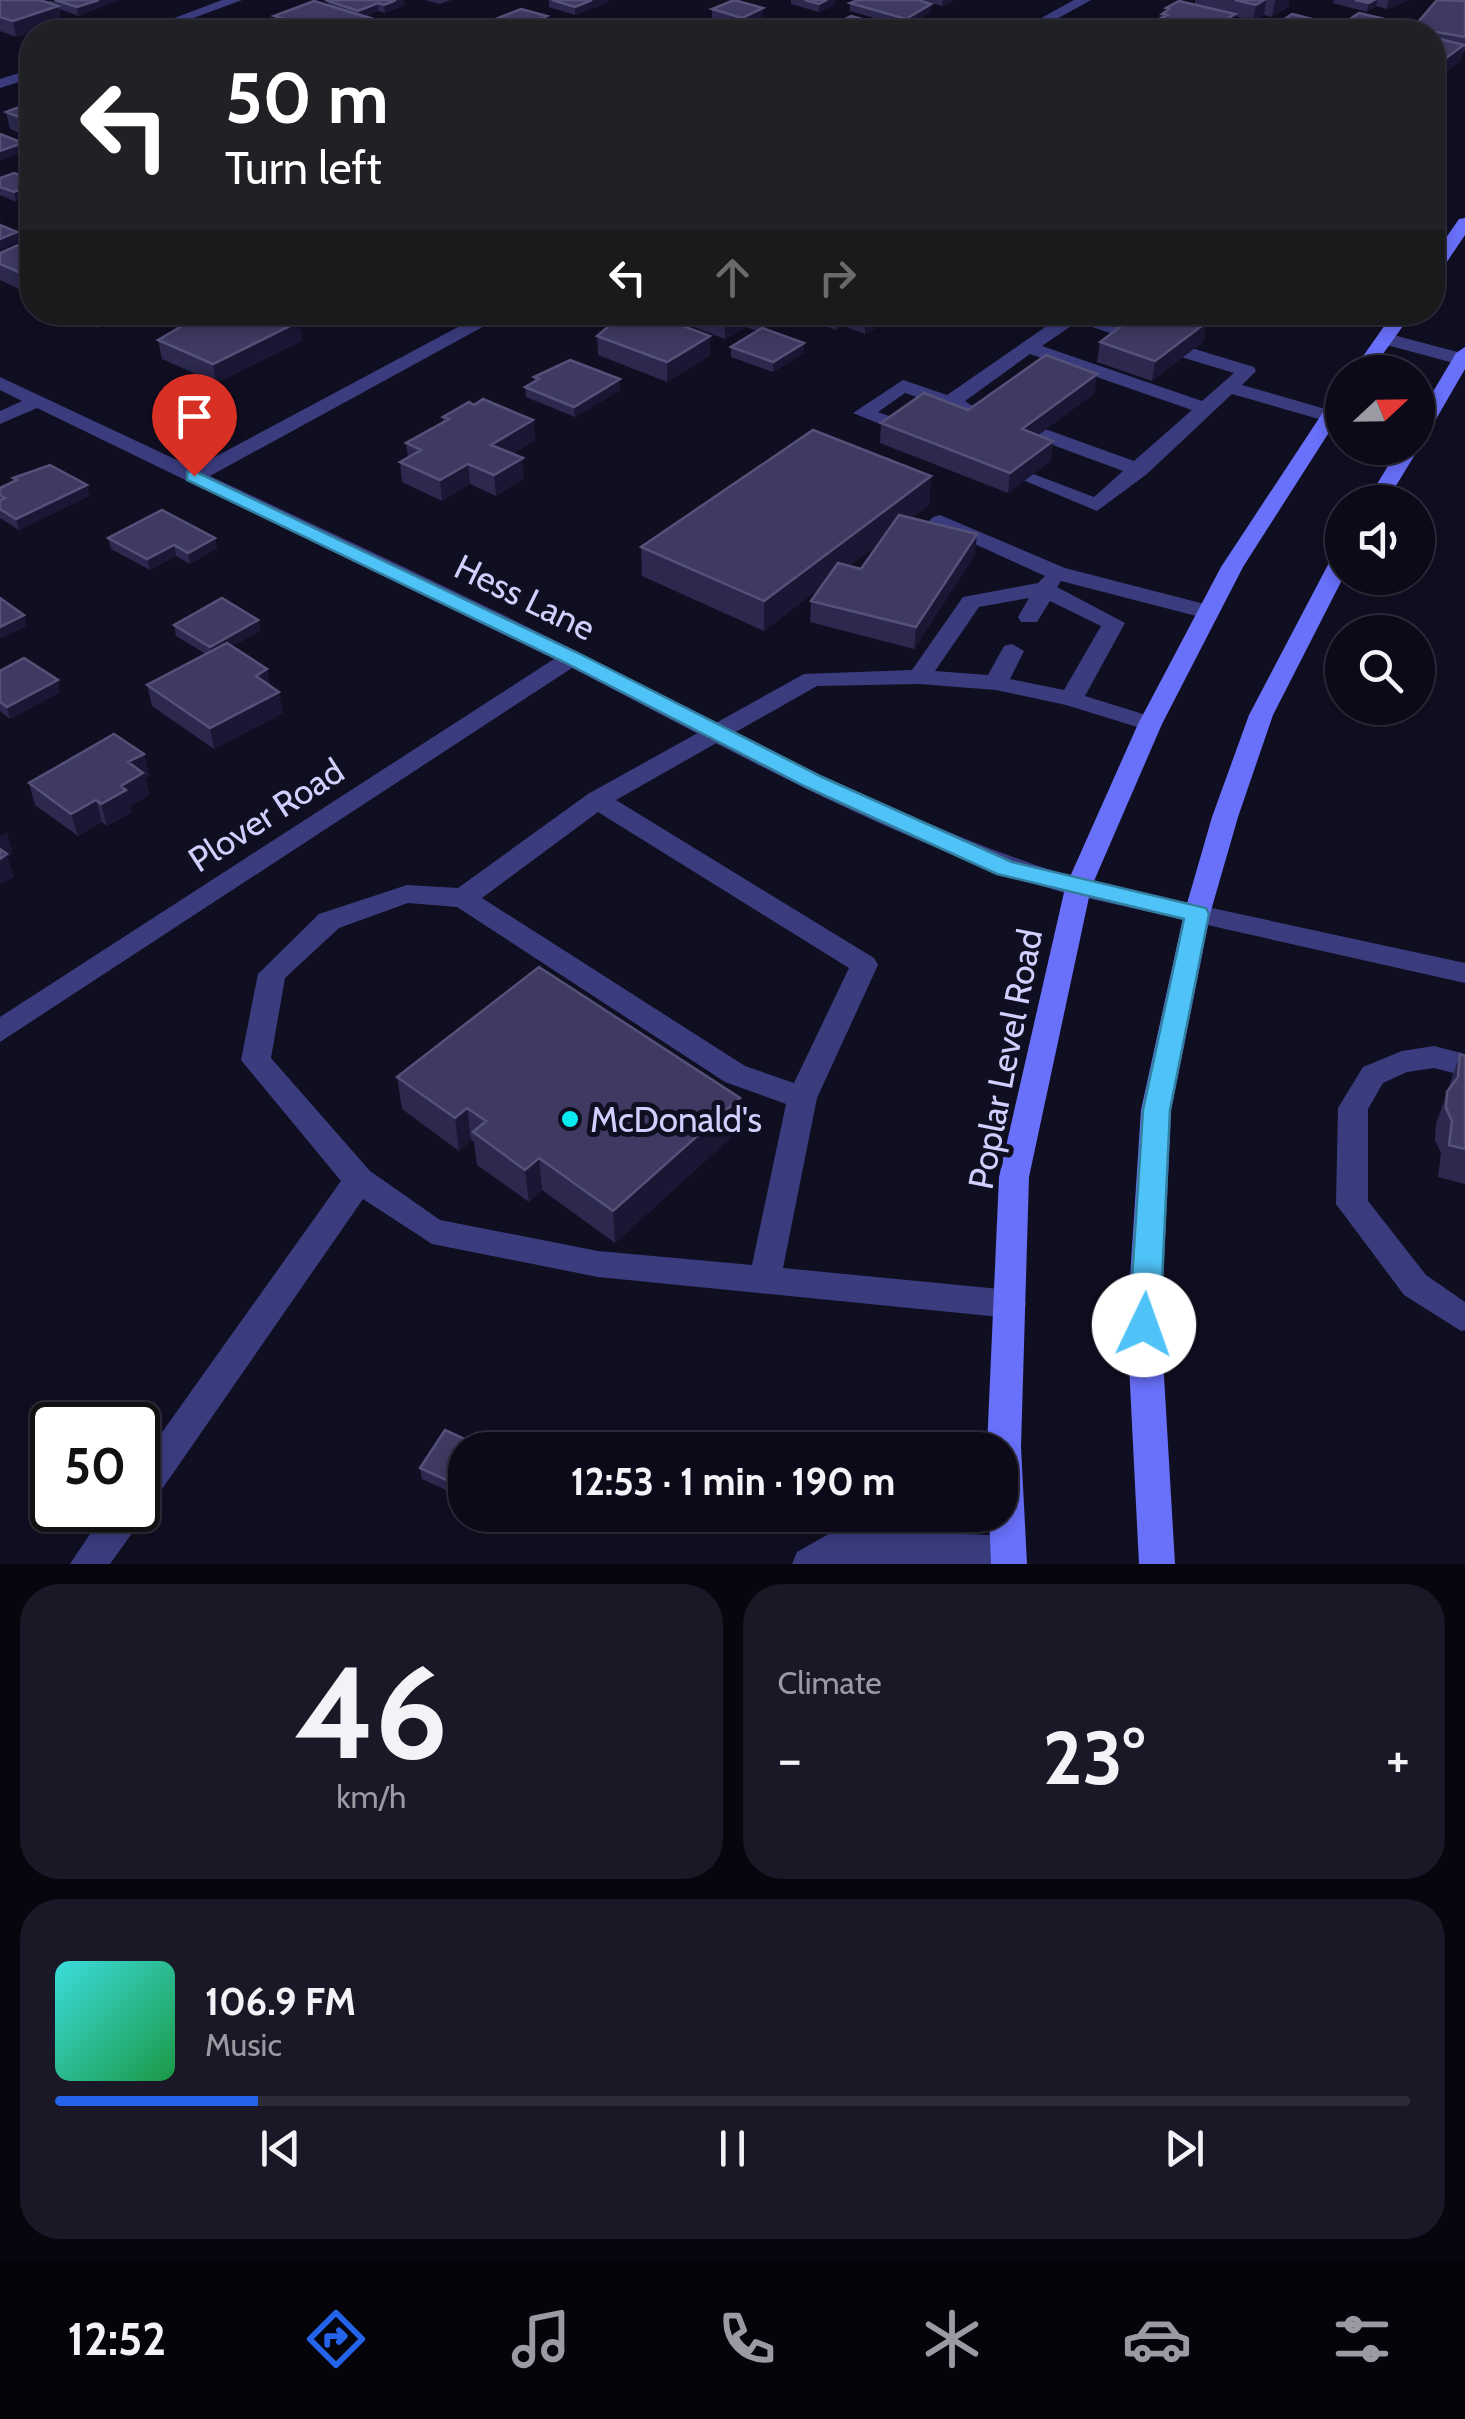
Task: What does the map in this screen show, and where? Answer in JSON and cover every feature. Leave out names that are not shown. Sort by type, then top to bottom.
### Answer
[{"type":"main road","points":[[1445,251],[1465,223]]},
{"type":"main road","points":[[1374,355],[1395,325]]},
{"type":"main road","points":[[1435,405],[1464,357]]},
{"type":"main road","name":"Poplar Level Road","points":[[1009,1558],[1004,1447],[1014,1177],[1078,888],[1150,724],[1208,612],[1232,567],[1325,424]]},
{"type":"main road","points":[[1157,1564],[1144,1325],[1156,1110],[1197,914],[1261,716],[1325,592]]},
{"type":"street","points":[[178,20],[235,0]]},
{"type":"street","points":[[1046,20],[1084,0]]},
{"type":"street","points":[[194,476],[478,325]]},
{"type":"street","points":[[950,402],[1061,325]]},
{"type":"street","points":[[1104,325],[1134,334]]},
{"type":"street","points":[[1386,339],[1464,357]]},
{"type":"street","points":[[1028,347],[1208,409]]},
{"type":"street","points":[[1028,478],[1097,505],[1247,371],[1188,353]]},
{"type":"street","name":"Hess Lane","points":[[0,383],[571,658],[828,788],[1006,868],[1078,888],[1465,972]]},
{"type":"street","points":[[902,427],[863,413],[903,386],[988,415]]},
{"type":"street","points":[[1231,388],[1325,405]]},
{"type":"street","points":[[0,418],[38,401]]},
{"type":"street","points":[[1041,434],[1140,470]]},
{"type":"street","points":[[940,521],[1050,581],[1114,623],[1071,699]]},
{"type":"street","points":[[919,677],[971,602],[1050,581],[1208,612]]},
{"type":"street","points":[[1029,617],[1050,581]]},
{"type":"street","points":[[996,683],[1012,651]]},
{"type":"street","name":"Plover Road","points":[[0,1032],[571,658]]},
{"type":"street","points":[[463,898],[597,800],[812,679],[919,677],[996,683],[1071,699],[1150,724]]},
{"type":"street","points":[[597,800],[864,965],[802,1098],[764,1283]]},
{"type":"street","points":[[802,1098],[735,1074],[463,898],[407,894],[328,920],[272,974],[256,1060],[359,1180],[432,1230],[598,1264],[1010,1304]]},
{"type":"street","points":[[1461,1317],[1415,1284],[1352,1204],[1353,1108],[1373,1075],[1402,1062],[1434,1057],[1465,1065]]},
{"type":"street","points":[[160,1463],[359,1180]]},
{"type":"street","points":[[88,1564],[111,1532]]},
{"type":"street","points":[[810,1564],[840,1545],[1009,1558]]},
{"type":"building","points":[[0,0],[40,0],[58,6],[13,21],[0,17]]},
{"type":"building","points":[[55,0],[99,0],[77,7]]},
{"type":"building","points":[[396,0],[358,11],[328,1]]},
{"type":"building","points":[[552,0],[592,0],[575,7]]},
{"type":"building","points":[[734,0],[763,8],[742,18],[712,9]]},
{"type":"building","points":[[918,0],[931,4],[906,19],[850,3]]},
{"type":"building","points":[[1235,0],[1264,0],[1256,5]]},
{"type":"building","points":[[1437,0],[1465,1],[1465,37],[1445,34],[1445,20],[1420,20]]},
{"type":"building","points":[[314,1],[370,18],[287,20],[274,16]]},
{"type":"building","points":[[1179,1],[1235,14],[1225,20],[1159,19],[1167,15],[1162,14],[1169,9],[1166,8]]},
{"type":"building","points":[[521,9],[547,16],[538,20],[498,18]]},
{"type":"building","points":[[1359,13],[1381,18],[1378,20],[1348,20]]},
{"type":"building","points":[[1292,14],[1316,20],[1283,20]]},
{"type":"building","points":[[1445,40],[1464,45],[1445,59]]},
{"type":"building","points":[[20,107],[20,117],[6,112]]},
{"type":"building","points":[[0,134],[20,142],[20,144],[0,151]]},
{"type":"building","points":[[14,173],[20,175],[20,190],[14,192],[0,187],[0,178]]},
{"type":"building","points":[[0,225],[17,232],[0,239]]},
{"type":"building","points":[[20,244],[20,273],[0,264],[0,253]]},
{"type":"building","points":[[184,325],[292,325],[213,364],[158,340]]},
{"type":"building","points":[[610,325],[681,325],[710,336],[667,362],[597,336]]},
{"type":"building","points":[[1123,325],[1203,325],[1155,361],[1100,342]]},
{"type":"building","points":[[762,328],[804,343],[773,362],[731,347]]},
{"type":"building","points":[[1046,355],[1097,374],[1022,429],[1053,441],[1010,473],[881,423],[924,393],[968,410]]},
{"type":"building","points":[[570,360],[620,379],[574,407],[525,387],[539,379],[534,377]]},
{"type":"building","points":[[483,399],[533,420],[491,445],[523,458],[494,475],[468,464],[440,480],[400,462],[421,450],[406,443],[449,419],[443,417],[469,402],[474,405]]},
{"type":"building","points":[[813,430],[931,476],[764,601],[641,547]]},
{"type":"building","points":[[50,465],[87,485],[16,519],[0,509],[0,500],[5,498],[0,495],[0,488],[17,480],[13,478]]},
{"type":"building","points":[[162,510],[215,538],[188,553],[174,545],[147,559],[108,538]]},
{"type":"building","points":[[899,515],[977,534],[916,627],[811,601],[838,563],[861,569]]},
{"type":"building","points":[[0,598],[24,615],[0,627]]},
{"type":"building","points":[[222,598],[258,620],[210,647],[174,625]]},
{"type":"building","points":[[227,643],[267,669],[256,676],[279,692],[210,728],[147,685]]},
{"type":"building","points":[[24,658],[58,680],[7,707],[0,702],[0,671]]},
{"type":"building","points":[[114,734],[144,754],[128,762],[143,773],[121,786],[126,790],[71,814],[29,783]]},
{"type":"building","name":"McDonald's","points":[[539,967],[740,1098],[613,1211],[539,1158],[525,1170],[473,1132],[486,1121],[467,1108],[455,1118],[397,1077]]},
{"type":"building","points":[[1460,1054],[1465,1056],[1465,1149],[1449,1145],[1452,1121],[1446,1108],[1447,1092],[1458,1077]]},
{"type":"building","points":[[445,1430],[449,1432],[448,1481],[420,1468]]},
{"type":"place","name":"McDonald's","points":[[570,1119]]},
{"type":"route","points":[[194,476],[886,816],[1006,868],[1197,914],[1156,1110],[1144,1325]]}]
